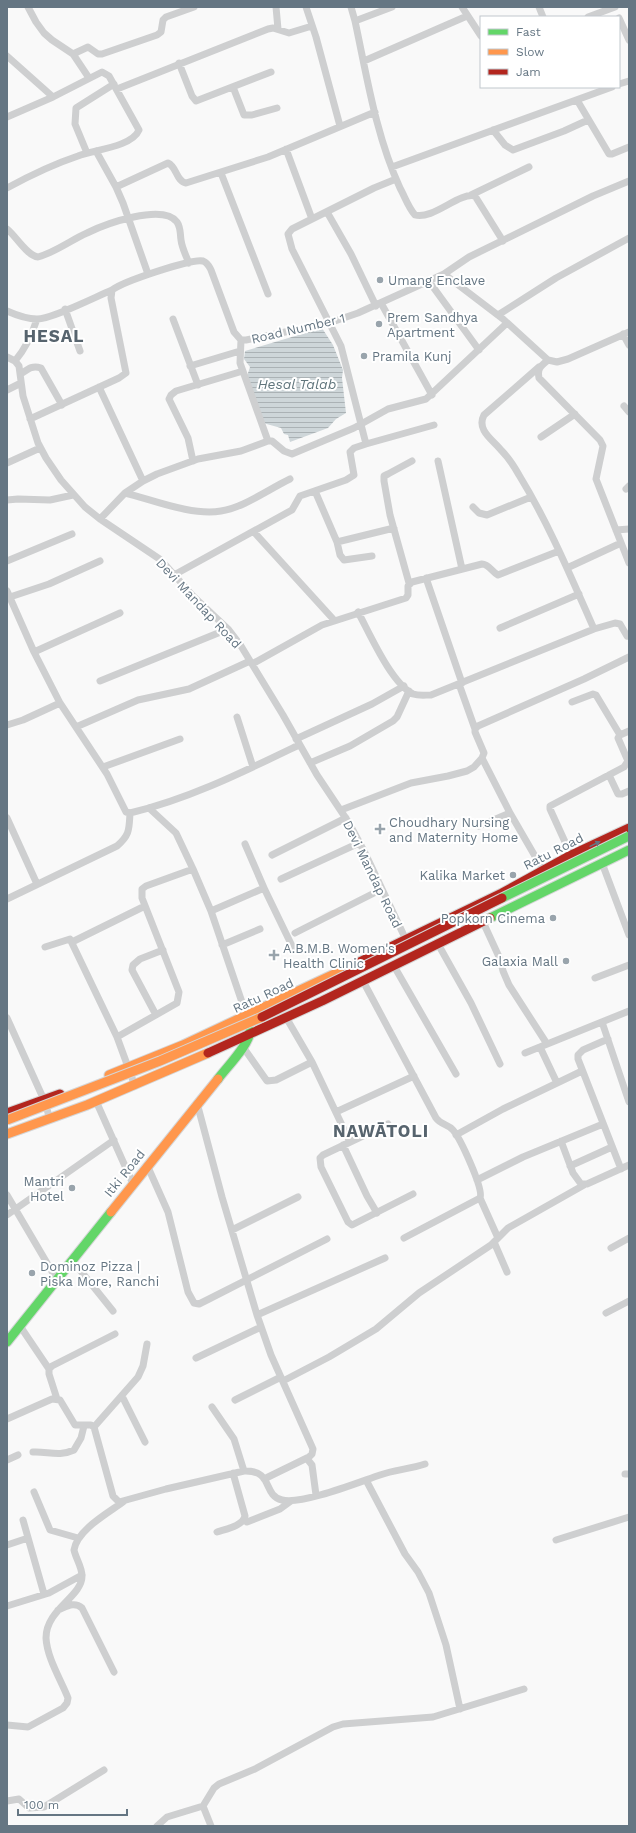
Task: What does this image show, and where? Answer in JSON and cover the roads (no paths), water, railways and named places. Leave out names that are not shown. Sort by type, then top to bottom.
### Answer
[{"type":"main road","name":"Ratu Road","points":[[7,1113],[128,1067],[247,1017],[502,893],[543,870],[629,828]]},
{"type":"main road","points":[[7,1120],[160,1061],[260,1018],[441,927],[629,836]]},
{"type":"main road","points":[[7,1127],[163,1067],[263,1024],[629,844]]},
{"type":"main road","points":[[7,1134],[135,1086],[287,1019],[629,850]]},
{"type":"main road","points":[[247,1017],[250,1035]]},
{"type":"main road","name":"Itki Road","points":[[7,1342],[243,1046],[250,1035]]},
{"type":"street","points":[[28,7],[44,33],[73,54],[89,78]]},
{"type":"street","points":[[73,54],[88,47],[98,54],[102,54],[157,35],[161,32],[163,20],[166,17],[194,7]]},
{"type":"street","points":[[276,7],[278,29]]},
{"type":"street","points":[[306,7],[340,126]]},
{"type":"street","points":[[352,7],[375,112],[396,179],[411,210],[415,215],[420,216],[471,195],[529,168]]},
{"type":"street","points":[[355,21],[392,7]]},
{"type":"street","points":[[462,7],[480,35]]},
{"type":"street","points":[[538,7],[542,16]]},
{"type":"street","points":[[591,16],[615,7]]},
{"type":"street","points":[[364,61],[467,16]]},
{"type":"street","points":[[620,19],[629,40]]},
{"type":"street","points":[[87,152],[75,124],[76,108],[115,86],[268,29],[278,29],[289,33],[312,26]]},
{"type":"street","points":[[8,58],[53,97]]},
{"type":"street","points":[[179,63],[192,96],[196,101],[271,72]]},
{"type":"street","points":[[7,117],[53,97],[98,73],[106,73],[115,86],[139,130],[134,137],[111,148],[87,152],[7,188]]},
{"type":"street","points":[[233,87],[244,115],[252,115],[277,108]]},
{"type":"street","points":[[392,167],[609,88]]},
{"type":"street","points":[[577,100],[609,154],[629,147]]},
{"type":"street","points":[[116,187],[168,163],[173,166],[183,183],[221,173],[286,149],[375,112]]},
{"type":"street","points":[[493,130],[505,145],[513,150],[564,131],[588,120]]},
{"type":"street","points":[[286,149],[312,219]]},
{"type":"street","points":[[96,151],[116,187],[148,274]]},
{"type":"street","points":[[221,173],[268,294]]},
{"type":"street","points":[[366,444],[346,360],[341,346],[288,239],[288,234],[292,229],[374,188],[396,179]]},
{"type":"street","name":"Road Number 1","points":[[37,319],[112,290],[118,286],[148,274],[201,261],[208,265],[234,332],[241,340],[329,323],[378,305],[428,280],[444,274],[469,258],[593,196],[629,181]]},
{"type":"street","points":[[471,195],[475,196],[478,200],[503,241]]},
{"type":"street","points":[[327,212],[352,254],[378,305],[432,395]]},
{"type":"street","points":[[7,229],[19,239],[30,254],[38,257],[89,232],[128,218],[151,214],[163,214],[172,217],[177,222],[181,240],[189,263]]},
{"type":"street","points":[[498,316],[556,278],[629,238]]},
{"type":"street","points":[[444,274],[507,323],[548,360],[558,362],[568,359],[626,333],[629,345]]},
{"type":"street","points":[[428,280],[480,350]]},
{"type":"street","points":[[30,419],[124,376],[126,373],[112,298],[112,290]]},
{"type":"street","points":[[65,309],[80,351]]},
{"type":"street","points":[[7,311],[25,318],[37,319],[33,334],[15,361],[7,357]]},
{"type":"street","points":[[173,319],[198,385]]},
{"type":"street","points":[[100,519],[125,493],[143,480],[193,460],[240,451],[268,441],[272,441],[284,451],[292,454],[361,424],[388,409],[422,401],[432,395],[507,323]]},
{"type":"street","points":[[241,340],[240,362],[268,441]]},
{"type":"street","points":[[190,366],[240,350]]},
{"type":"street","points":[[548,360],[481,419],[484,431],[506,456],[519,475],[531,497],[559,551],[594,629]]},
{"type":"street","name":"Devi Mandap Road","points":[[15,361],[19,366],[21,374],[22,396],[40,448],[51,467],[73,495],[100,519],[154,554],[209,613],[228,629],[251,663],[310,763],[346,818],[414,956]]},
{"type":"street","points":[[21,374],[30,367],[36,366],[41,368],[62,405]]},
{"type":"street","points":[[539,367],[539,378],[603,446],[596,479],[629,562]]},
{"type":"street","points":[[193,460],[188,438],[169,399],[173,393],[243,371]]},
{"type":"street","points":[[7,390],[21,383]]},
{"type":"street","points":[[100,387],[143,480]]},
{"type":"street","points":[[624,406],[629,412]]},
{"type":"street","points":[[541,437],[574,414]]},
{"type":"street","points":[[174,575],[292,510],[295,508],[300,496],[351,478],[354,475],[350,452],[354,448],[434,425]]},
{"type":"street","points":[[7,463],[40,448]]},
{"type":"street","points":[[76,727],[138,700],[189,689],[251,663],[334,620],[406,598],[408,595],[409,583],[394,528],[385,488],[384,476],[412,461]]},
{"type":"street","points":[[438,461],[462,569]]},
{"type":"street","points":[[125,493],[187,509],[220,512],[242,504],[290,479]]},
{"type":"street","points":[[315,491],[337,542],[340,555],[344,560],[372,556]]},
{"type":"street","points":[[7,500],[50,500],[73,495]]},
{"type":"street","points":[[473,507],[480,513],[487,515],[531,497]]},
{"type":"street","points":[[337,542],[394,528]]},
{"type":"street","points":[[616,530],[629,529]]},
{"type":"street","points":[[254,532],[334,620]]},
{"type":"street","points":[[7,561],[72,534]]},
{"type":"street","points":[[567,568],[621,543]]},
{"type":"street","points":[[409,583],[485,564],[498,575],[559,551]]},
{"type":"street","points":[[100,561],[49,584],[8,594],[34,652],[60,703],[103,767],[115,788],[123,808],[130,813]]},
{"type":"street","points":[[341,810],[411,783],[467,771],[474,767],[482,758],[484,753],[426,578]]},
{"type":"street","points":[[500,628],[579,594]]},
{"type":"street","points":[[358,612],[389,668],[406,688],[414,694],[422,696],[432,695],[594,629],[618,623],[623,627],[628,636],[629,645]]},
{"type":"street","points":[[34,652],[120,613]]},
{"type":"street","points":[[100,681],[228,629]]},
{"type":"street","points":[[475,729],[485,722],[584,679],[629,657]]},
{"type":"street","points":[[130,813],[149,808],[227,780],[298,742],[406,688]]},
{"type":"street","points":[[310,763],[350,746],[393,721],[397,717],[406,688]]},
{"type":"street","points":[[571,856],[550,810],[550,806],[624,768],[628,762],[619,741],[620,735],[596,695],[593,694],[572,702]]},
{"type":"street","points":[[7,725],[23,720],[60,703]]},
{"type":"street","points":[[237,717],[253,767]]},
{"type":"street","points":[[620,735],[629,731]]},
{"type":"street","points":[[103,767],[180,739]]},
{"type":"street","points":[[482,758],[510,814],[543,870]]},
{"type":"street","points":[[609,775],[618,794],[629,791]]},
{"type":"street","points":[[149,808],[176,833],[193,869],[211,911],[247,1017]]},
{"type":"street","points":[[7,898],[118,846],[126,839],[128,834],[130,813]]},
{"type":"street","points":[[479,826],[510,814]]},
{"type":"street","points":[[7,818],[9,826],[37,884]]},
{"type":"street","points":[[272,856],[346,818]]},
{"type":"street","points":[[281,879],[359,843]]},
{"type":"street","points":[[245,844],[293,948]]},
{"type":"street","points":[[602,863],[629,935]]},
{"type":"street","points":[[117,1037],[177,1003],[179,992],[145,906],[142,892],[146,886],[193,869]]},
{"type":"street","points":[[211,911],[264,888]]},
{"type":"street","points":[[295,933],[382,889]]},
{"type":"street","points":[[72,942],[145,906]]},
{"type":"street","points":[[483,922],[500,959],[509,985],[544,1046],[557,1083]]},
{"type":"street","points":[[222,945],[260,929]]},
{"type":"street","points":[[45,947],[66,939],[70,939],[72,942],[117,1037],[135,1086]]},
{"type":"street","points":[[438,944],[471,1003],[500,1064]]},
{"type":"street","points":[[156,1015],[132,970],[133,965],[140,959],[163,950]]},
{"type":"street","points":[[595,978],[629,965]]},
{"type":"street","points":[[394,966],[456,1074]]},
{"type":"street","points":[[363,981],[439,1122],[452,1129],[456,1135],[477,1180],[481,1192],[480,1198],[508,1272]]},
{"type":"street","points":[[525,1053],[629,1011]]},
{"type":"street","points":[[7,1018],[44,1100],[50,1119]]},
{"type":"street","points":[[287,1019],[312,1062],[336,1112],[346,1144],[367,1196],[377,1213]]},
{"type":"street","points":[[602,1022],[629,1102]]},
{"type":"street","points":[[608,1039],[580,1052],[578,1059],[621,1169]]},
{"type":"street","points":[[243,1046],[267,1081],[276,1080],[312,1062]]},
{"type":"street","points":[[456,1135],[503,1109],[582,1071]]},
{"type":"street","points":[[336,1112],[414,1076]]},
{"type":"street","points":[[96,1101],[133,1184]]},
{"type":"street","points":[[197,1103],[232,1230],[261,1327],[313,1449],[312,1454],[309,1457],[264,1479]]},
{"type":"street","points":[[388,1124],[323,1155],[319,1162],[348,1222],[352,1225],[413,1194]]},
{"type":"street","points":[[477,1180],[561,1141],[603,1124]]},
{"type":"street","points":[[7,1216],[114,1140]]},
{"type":"street","points":[[561,1141],[577,1181],[584,1185]]},
{"type":"street","points":[[570,1166],[612,1147]]},
{"type":"street","points":[[148,1165],[168,1212],[188,1292],[194,1303],[199,1304],[327,1239]]},
{"type":"street","points":[[235,1400],[329,1357],[376,1329],[419,1292],[496,1240],[508,1228],[584,1185],[629,1165]]},
{"type":"street","points":[[7,1195],[57,1280]]},
{"type":"street","points":[[232,1230],[298,1197]]},
{"type":"street","points":[[404,1238],[480,1198]]},
{"type":"street","points":[[611,1248],[629,1238]]},
{"type":"street","points":[[257,1315],[385,1258]]},
{"type":"street","points":[[72,1260],[113,1310]]},
{"type":"street","points":[[606,1313],[629,1301]]},
{"type":"street","points":[[20,1326],[49,1369],[49,1374],[57,1399],[60,1400],[73,1423],[79,1426],[91,1425],[94,1427]]},
{"type":"street","points":[[196,1358],[261,1327]]},
{"type":"street","points":[[49,1369],[52,1366],[115,1334]]},
{"type":"street","points":[[94,1427],[122,1396],[140,1373],[147,1344]]},
{"type":"street","points":[[122,1396],[145,1442]]},
{"type":"street","points":[[7,1419],[52,1399],[57,1399]]},
{"type":"street","points":[[212,1407],[234,1439],[244,1471]]},
{"type":"street","points":[[32,1452],[44,1452],[58,1455],[74,1450],[81,1438],[84,1426]]},
{"type":"street","points":[[94,1427],[113,1496],[116,1501],[124,1502]]},
{"type":"street","points":[[7,1460],[18,1455]]},
{"type":"street","points":[[309,1457],[308,1460],[312,1465],[316,1495]]},
{"type":"street","points":[[7,1725],[28,1727],[63,1708],[67,1703],[68,1698],[54,1665],[46,1639],[47,1630],[56,1611],[82,1582],[82,1575],[74,1550],[78,1538],[100,1519],[124,1502],[166,1489],[244,1471],[258,1472],[277,1499],[291,1501],[341,1489],[388,1472],[407,1470],[425,1464]]},
{"type":"street","points":[[217,1532],[241,1523],[246,1516],[233,1473]]},
{"type":"street","points":[[366,1480],[382,1507],[404,1554],[418,1572],[428,1593],[446,1645],[460,1709]]},
{"type":"street","points":[[34,1492],[50,1530],[78,1538]]},
{"type":"street","points":[[247,1522],[280,1509],[291,1501]]},
{"type":"street","points":[[556,1540],[629,1517]]},
{"type":"street","points":[[23,1520],[44,1594]]},
{"type":"street","points":[[7,1545],[28,1538]]},
{"type":"street","points":[[7,1606],[44,1594],[82,1575]]},
{"type":"street","points":[[56,1611],[74,1604],[82,1608],[114,1672]]},
{"type":"street","points":[[156,1826],[167,1817],[203,1806],[214,1788],[219,1784],[255,1769],[333,1727],[343,1724],[422,1719],[524,1689]]},
{"type":"street","points":[[7,1801],[19,1799],[29,1808],[40,1809],[104,1770]]},
{"type":"street","points":[[203,1806],[211,1826]]},
{"type":"water","name":"Hesal Talab","points":[[322,328],[333,345],[343,370],[342,378],[346,413],[336,419],[328,428],[290,442],[288,435],[284,434],[281,428],[263,423],[247,376],[250,367],[244,359],[245,351]]},
{"type":"place","name":"Umang Enclave","points":[[380,280]]},
{"type":"place","name":"Prem Sandhya Apartment","points":[[379,324]]},
{"type":"place","name":"Pramila Kunj","points":[[364,356]]},
{"type":"place","name":"Choudhary Nursing and Maternity Home","points":[[380,829]]},
{"type":"place","name":"Kalika Market","points":[[513,875]]},
{"type":"place","name":"Popkorn Cinema","points":[[553,918]]},
{"type":"place","name":"A.B.M.B. Women's Health Clinic","points":[[274,955]]},
{"type":"place","name":"Galaxia Mall","points":[[566,961]]},
{"type":"place","name":"Mantri Hotel","points":[[72,1188]]},
{"type":"place","name":"Dominoz Pizza | Piska More, Ranchi","points":[[32,1273]]},
{"type":"district","name":"HESAL","points":[[54,336]]},
{"type":"district","name":"NAWĀTOLI","points":[[381,1131]]}]
